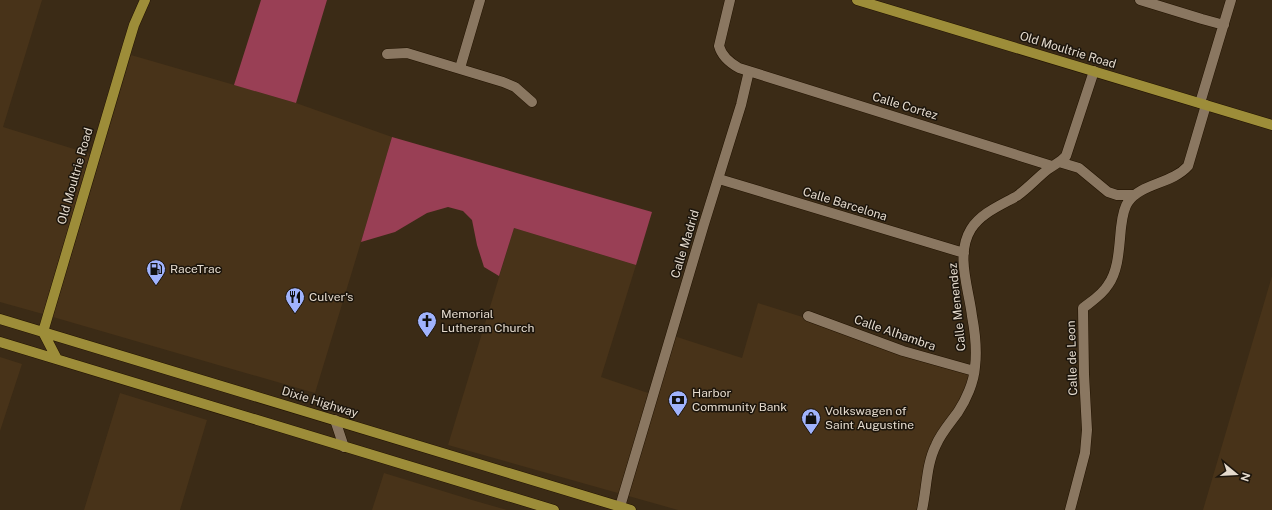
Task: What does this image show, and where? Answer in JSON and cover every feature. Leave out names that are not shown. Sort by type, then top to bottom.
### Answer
[{"type":"main road","name":"Old Moultrie Road","points":[[43,332],[134,25],[145,0]]},
{"type":"main road","name":"Old Moultrie Road","points":[[857,0],[1272,124]]},
{"type":"main road","name":"Dixie Highway","points":[[0,319],[335,420],[619,508],[632,510]]},
{"type":"main road","points":[[43,332],[57,359]]},
{"type":"main road","points":[[0,342],[552,510]]},
{"type":"street","points":[[460,68],[480,0]]},
{"type":"street","points":[[730,0],[719,46],[721,51],[732,64],[749,71]]},
{"type":"street","points":[[1140,0],[1224,25]]},
{"type":"street","points":[[1056,164],[1079,168],[1108,192],[1117,195],[1134,195],[1142,190],[1172,178],[1184,170],[1188,166],[1231,0]]},
{"type":"street","points":[[387,54],[407,53],[504,82],[515,87],[532,102]]},
{"type":"street","name":"Calle Cortez","points":[[749,71],[1056,164]]},
{"type":"street","name":"Calle Madrid","points":[[619,508],[741,104],[749,71]]},
{"type":"street","name":"Calle Menendez","points":[[922,510],[932,454],[941,434],[958,412],[966,396],[974,371],[975,342],[966,282],[964,253],[966,242],[972,227],[983,217],[1032,185],[1056,164],[1063,160],[1068,152],[1094,71]]},
{"type":"street","name":"Calle Barcelona","points":[[718,179],[964,253]]},
{"type":"street","name":"Calle de Leon","points":[[1070,510],[1086,453],[1087,430],[1083,368],[1084,308],[1101,294],[1109,285],[1114,275],[1125,208],[1134,195]]},
{"type":"street","name":"Calle Alhambra","points":[[808,316],[891,347],[974,371]]},
{"type":"street","points":[[335,420],[344,447]]},
{"type":"shaded area","points":[[0,0],[42,0],[3,127],[90,154],[43,314],[0,302]]},
{"type":"shaded area","points":[[261,0],[327,0],[296,103],[234,85]]},
{"type":"shaded area","points":[[131,55],[296,103],[392,137],[315,393],[53,317]]},
{"type":"shaded area","points":[[392,137],[652,212],[636,265],[514,228],[499,276],[484,267],[477,245],[472,220],[463,211],[448,207],[427,213],[395,232],[361,242]]},
{"type":"shaded area","points":[[514,228],[636,265],[601,377],[654,395],[674,336],[742,358],[758,303],[971,370],[957,413],[930,455],[920,510],[678,510],[448,445]]},
{"type":"shaded area","points":[[1272,276],[1272,510],[1203,510]]},
{"type":"shaded area","points":[[0,357],[22,364],[0,431]]},
{"type":"shaded area","points":[[120,393],[207,420],[180,510],[84,510]]},
{"type":"shaded area","points":[[384,473],[472,500],[507,510],[372,510]]},
{"type":"place","name":"RaceTrac","points":[[156,286]]},
{"type":"place","name":"Culver's","points":[[295,314]]},
{"type":"place","name":"Memorial Lutheran Church","points":[[427,338]]},
{"type":"place","name":"Harbor Community Bank","points":[[678,417]]},
{"type":"place","name":"Volkswagen of Saint Augustine","points":[[811,435]]}]
